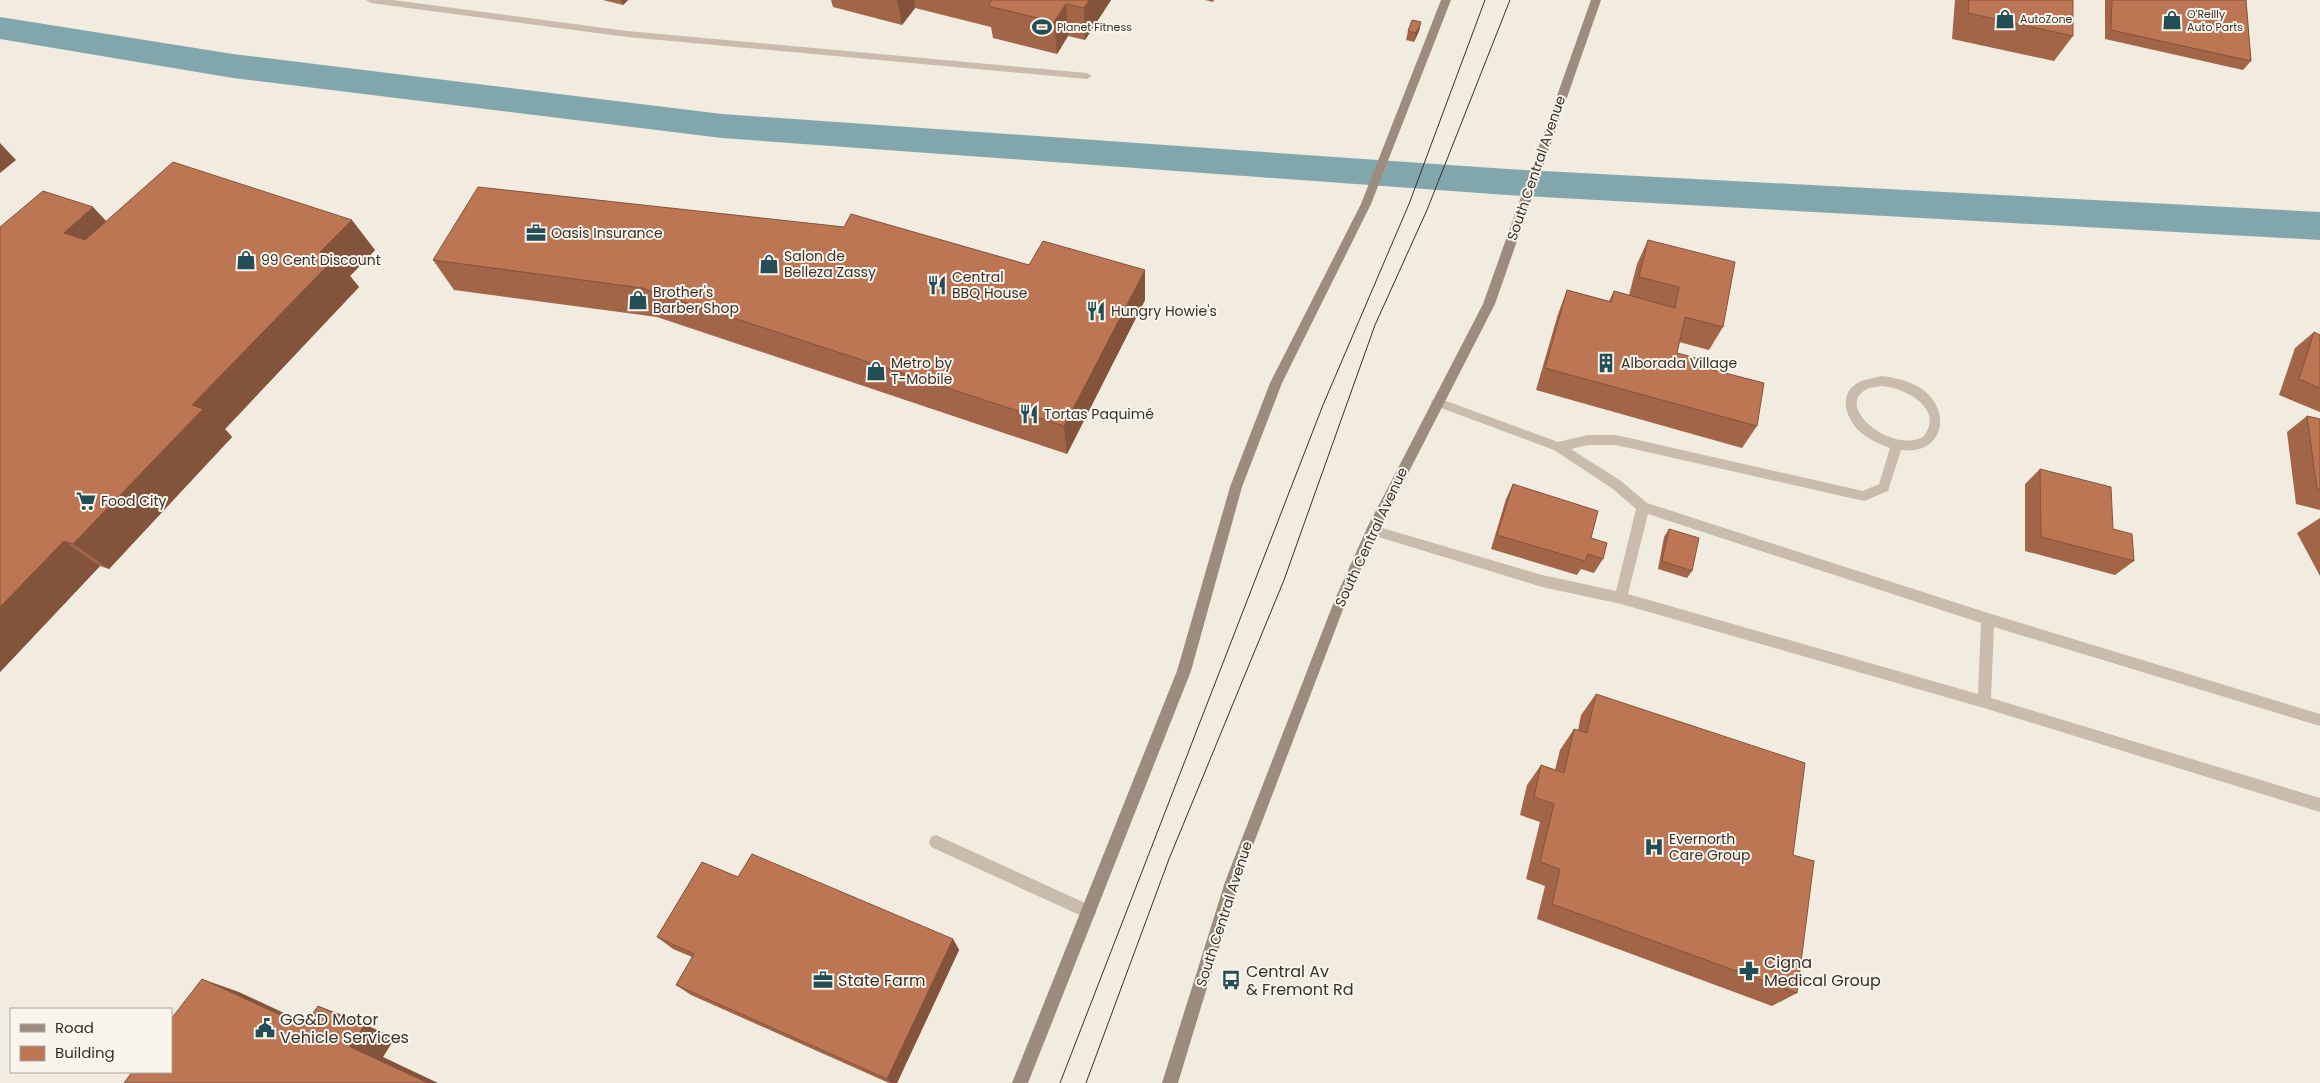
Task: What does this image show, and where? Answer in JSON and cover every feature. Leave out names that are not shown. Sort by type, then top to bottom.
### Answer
[{"type":"main road","points":[[1020,1083],[1184,671],[1214,556],[1236,487],[1276,383],[1366,204],[1393,139],[1413,80],[1446,0]]},
{"type":"main road","name":"South Central Avenue","points":[[1170,1083],[1232,882],[1340,599],[1372,530],[1489,304],[1550,124],[1596,0]]},
{"type":"lane","points":[[370,0],[627,34],[1087,76]]},
{"type":"lane","points":[[1870,382],[1896,382],[1922,396],[1931,406],[1936,417],[1936,428],[1932,437],[1923,444],[1896,446],[1882,442],[1859,425],[1850,404],[1853,394],[1859,386],[1870,382]]},
{"type":"lane","points":[[1437,402],[1558,447],[1617,485],[1643,507],[1988,619],[2320,720]]},
{"type":"lane","points":[[1558,447],[1588,440],[1616,440],[1864,496],[1884,487],[1896,446]]},
{"type":"lane","points":[[1621,598],[1643,507]]},
{"type":"lane","points":[[1372,530],[1542,581],[1621,598],[1984,702],[2320,804]]},
{"type":"lane","points":[[1984,702],[1988,619]]},
{"type":"lane","points":[[936,842],[1089,912]]},
{"type":"building","points":[[992,0],[1089,0],[1084,8],[1066,4],[1054,22],[988,6]]},
{"type":"building","points":[[1969,0],[2073,0],[2073,36],[1968,13]]},
{"type":"building","name":"O'Reilly Auto Parts","points":[[2112,0],[2246,0],[2251,61],[2111,30]]},
{"type":"building","points":[[1412,20],[1421,22],[1416,33],[1408,31]]},
{"type":"building","name":"Food City","points":[[173,162],[352,220],[320,252],[336,257],[192,405],[203,409],[73,544],[64,541],[0,607],[0,227],[43,191],[93,207],[64,233],[85,240]]},
{"type":"building","points":[[478,187],[844,227],[851,214],[1029,265],[1043,241],[1145,270],[1064,426],[642,288],[433,260]]},
{"type":"building","points":[[1648,240],[1735,262],[1723,327],[1685,317],[1677,353],[1696,358],[1694,365],[1764,383],[1757,426],[1545,368],[1567,290],[1611,302],[1614,291],[1675,308],[1679,287],[1639,277]]},
{"type":"building","points":[[2314,332],[2320,335],[2320,388],[2299,379]]},
{"type":"building","points":[[2307,416],[2320,419],[2320,490],[2317,489]]},
{"type":"building","points":[[2040,469],[2111,487],[2113,529],[2132,534],[2134,561],[2041,537]]},
{"type":"building","points":[[1513,484],[1598,511],[1591,538],[1607,543],[1603,559],[1588,554],[1585,561],[1497,535]]},
{"type":"building","points":[[1669,529],[1699,538],[1692,571],[1662,561]]},
{"type":"building","name":"Evernorth Care Group","points":[[1596,694],[1805,763],[1793,855],[1814,861],[1797,993],[1552,904],[1560,869],[1540,862],[1554,804],[1534,797],[1541,765],[1564,773],[1574,729],[1587,733]]},
{"type":"building","name":"State Farm","points":[[752,854],[953,939],[887,1079],[676,985],[694,954],[657,937],[702,862],[738,877]]},
{"type":"building","name":"GG&D Motor Vehicle Services","points":[[202,979],[304,1026],[318,1006],[364,1026],[350,1047],[428,1083],[124,1083],[131,1073],[172,1073],[172,1018]]},
{"type":"waterway","points":[[0,28],[233,66],[722,126],[1507,182],[2320,226]]},
{"type":"tram line","points":[[1060,1083],[1323,405],[1409,204],[1485,0]]},
{"type":"tram line","points":[[1086,1083],[1169,859],[1284,580],[1375,325],[1427,210],[1510,0]]},
{"type":"place","name":"AutoZone","points":[[2005,19]]},
{"type":"place","name":"O'Reilly Auto Parts","points":[[2172,20]]},
{"type":"place","name":"Planet Fitness","points":[[1042,27]]},
{"type":"place","name":"Oasis Insurance","points":[[536,233]]},
{"type":"place","name":"99 Cent Discount","points":[[246,260]]},
{"type":"place","name":"Salon de Belleza Zassy","points":[[769,264]]},
{"type":"place","name":"Central BBQ House","points":[[937,285]]},
{"type":"place","name":"Brother's Barber Shop","points":[[638,300]]},
{"type":"place","name":"Hungry Howie's","points":[[1096,311]]},
{"type":"place","name":"Alborada Village","points":[[1606,363]]},
{"type":"place","name":"Metro by T-Mobile","points":[[876,371]]},
{"type":"place","name":"Tortas Paquimé","points":[[1029,414]]},
{"type":"place","name":"Food City","points":[[86,501]]},
{"type":"place","name":"Evernorth Care Group","points":[[1654,847]]},
{"type":"place","name":"Cigna Medical Group","points":[[1749,971]]},
{"type":"place","name":"State Farm","points":[[823,980]]},
{"type":"place","name":"Central Av & Fremont Rd","points":[[1231,980]]},
{"type":"place","name":"GG&D Motor Vehicle Services","points":[[265,1028]]}]
